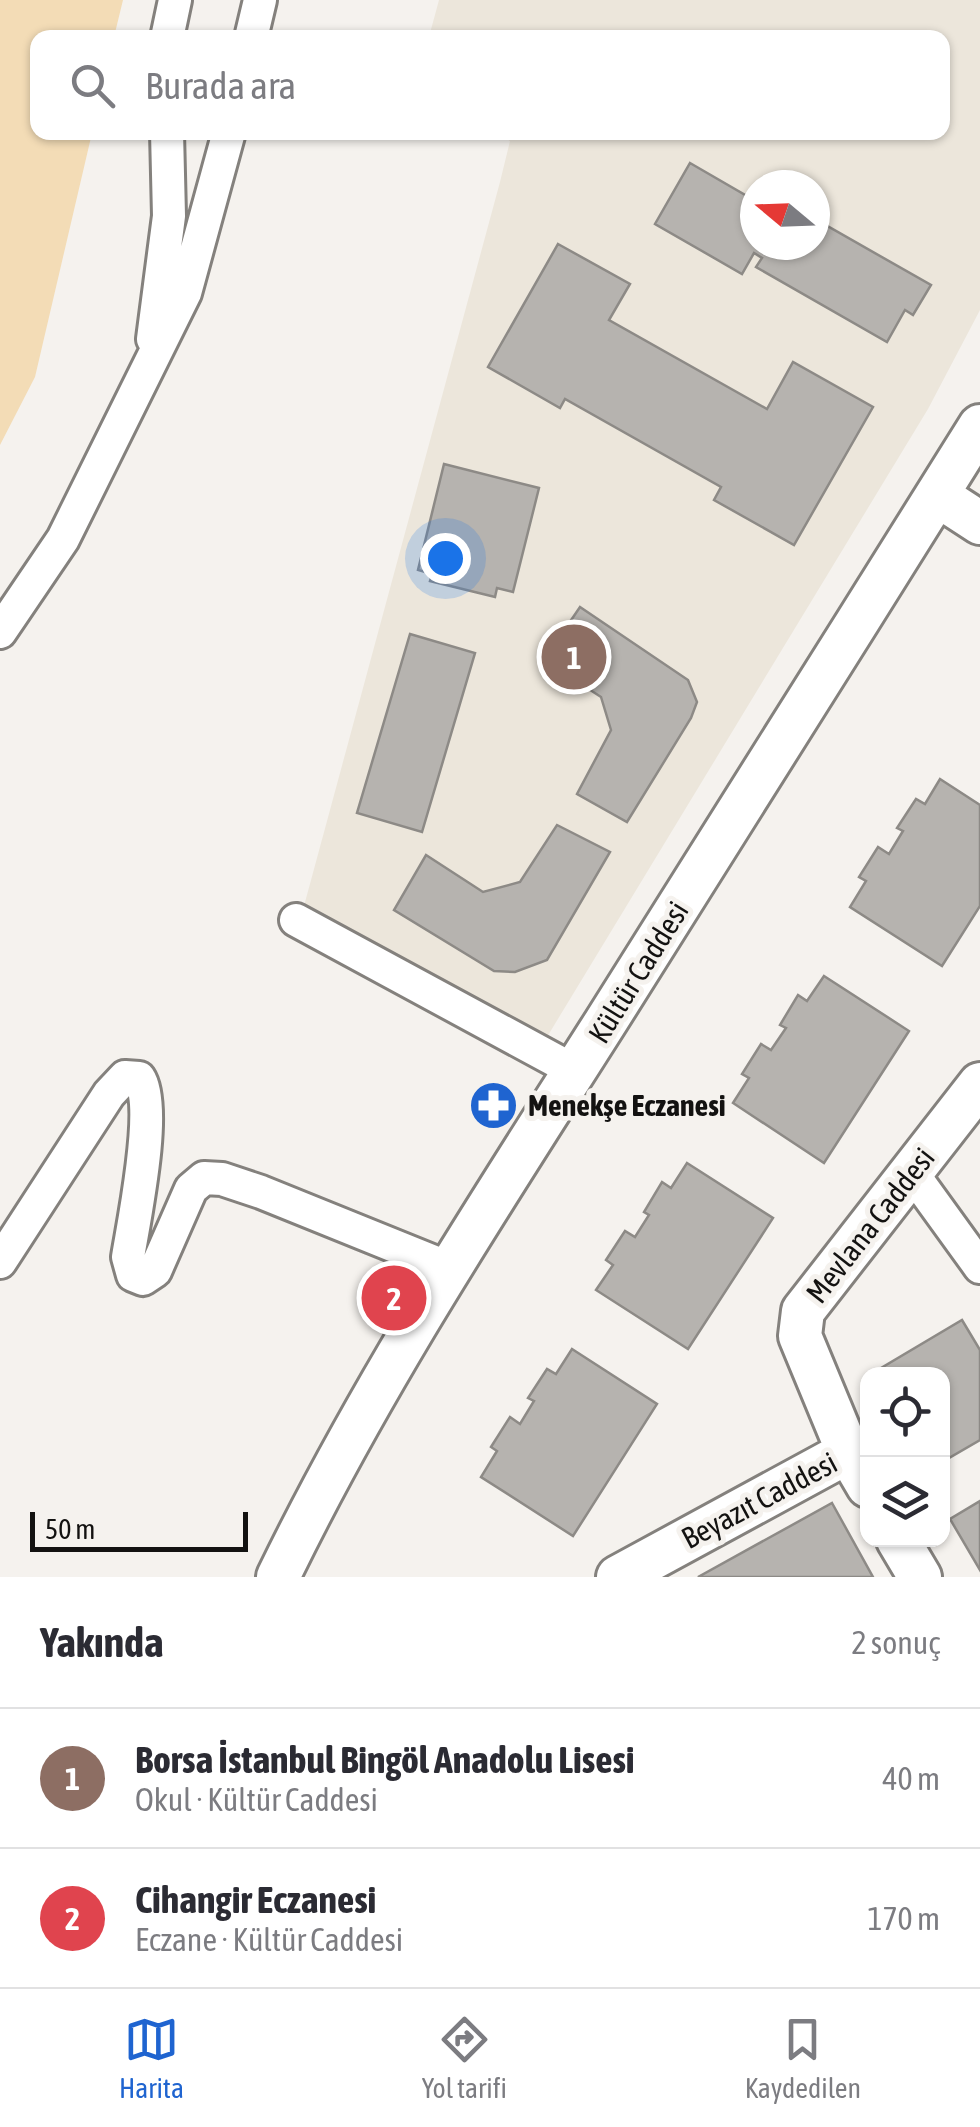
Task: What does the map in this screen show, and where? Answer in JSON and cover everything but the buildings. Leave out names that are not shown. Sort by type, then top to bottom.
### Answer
[{"type":"street","points":[[253,30],[260,0]]},
{"type":"street","points":[[149,368],[169,216],[167,140]]},
{"type":"street","points":[[0,632],[63,539],[185,292],[226,140]]},
{"type":"street","name":"Kültür Caddesi","points":[[278,1577],[322,1487],[449,1268],[980,426]]},
{"type":"street","points":[[937,495],[980,523]]},
{"type":"street","points":[[296,920],[575,1071]]},
{"type":"street","points":[[0,1262],[109,1094],[125,1076],[139,1078],[146,1090],[144,1141],[128,1257],[132,1274],[144,1279],[155,1271],[191,1189],[204,1178],[222,1178],[261,1192],[449,1268]]},
{"type":"street","name":"Mevlana Caddesi","points":[[858,1469],[800,1336],[803,1311],[980,1084]]},
{"type":"street","points":[[912,1173],[980,1267]]},
{"type":"street","name":"Beyazıt Caddesi","points":[[618,1577],[858,1469]]},
{"type":"street","points":[[902,1547],[920,1577]]},
{"type":"shaded area","points":[[0,0],[123,0],[116,30],[30,30],[30,140],[90,140],[35,377],[0,445]]},
{"type":"shaded area","points":[[439,0],[980,0],[980,310],[928,409],[547,1037],[304,906],[508,140],[950,140],[950,30],[431,30]]},
{"type":"place","name":"Borsa İstanbul Bingöl Anadolu Lisesi","points":[[574,657]]},
{"type":"place","name":"Menekşe Eczanesi","points":[[493,1105]]},
{"type":"place","name":"Cihangir Eczanesi","points":[[394,1298]]}]
